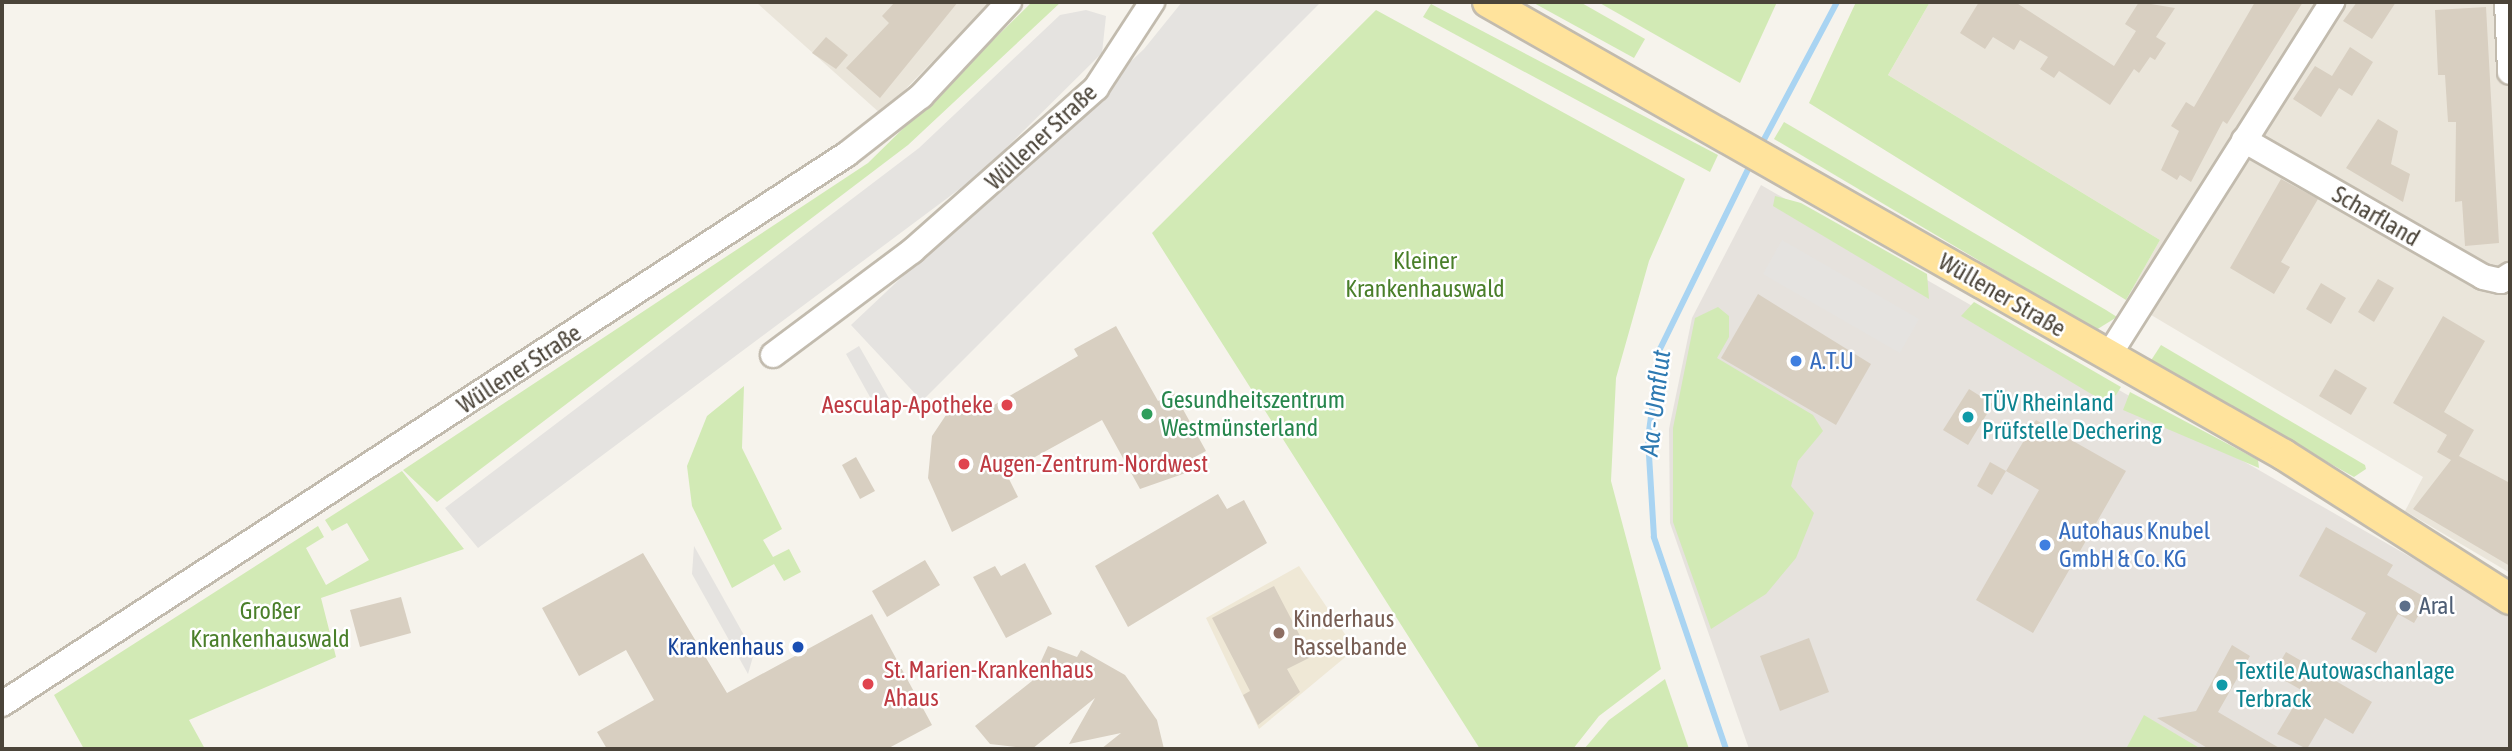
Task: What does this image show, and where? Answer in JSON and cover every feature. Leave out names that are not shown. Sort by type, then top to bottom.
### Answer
[{"type":"main road","name":"Wüllener Straße","points":[[1488,2],[2284,455],[2510,599]]},
{"type":"street","name":"Wüllener Straße","points":[[2,704],[847,154],[921,96],[1009,2]]},
{"type":"street","name":"Wüllener Straße","points":[[773,355],[912,251],[1096,88],[1152,2]]},
{"type":"street","points":[[2109,355],[2332,2]]},
{"type":"street","points":[[2507,2],[2510,72]]},
{"type":"street","name":"Scharfland","points":[[2244,140],[2483,276],[2501,281],[2510,275]]},
{"type":"shaded area","points":[[756,2],[991,2],[881,114]]},
{"type":"shaded area","points":[[1182,2],[1321,2],[922,401],[851,325],[1144,49]]},
{"type":"shaded area","points":[[1930,2],[2510,2],[2510,573],[2405,511],[2423,477],[2126,300],[2160,240],[1888,75]]},
{"type":"shaded area","points":[[1086,10],[1106,16],[1102,53],[981,173],[478,548],[445,508],[919,148],[1060,15]]},
{"type":"shaded area","points":[[1761,185],[2510,614],[2510,749],[1749,749],[1670,523],[1669,429],[1692,318]]},
{"type":"shaded area","points":[[1782,240],[1919,319],[1900,353],[1763,274]]},
{"type":"shaded area","points":[[859,346],[894,407],[880,415],[846,354]]},
{"type":"shaded area","points":[[694,546],[754,653],[748,674],[692,574]]},
{"type":"shaded area","name":"Kinderhaus Rasselbande","points":[[1299,566],[1355,649],[1259,729],[1206,618]]},
{"type":"green space","points":[[1032,2],[1061,2],[908,145],[437,502],[403,470],[868,163]]},
{"type":"green space","points":[[1532,2],[1580,2],[1645,39],[1634,58]]},
{"type":"green space","points":[[1598,2],[1777,2],[1740,83]]},
{"type":"green space","points":[[1856,2],[1930,2],[1888,75],[2160,240],[2126,300],[1809,103]]},
{"type":"green space","points":[[1431,4],[1718,155],[1710,172],[1423,17]]},
{"type":"green space","name":"Kleiner Krankenhauswald","points":[[1376,10],[1685,179],[1649,261],[1616,378],[1611,481],[1661,669],[1599,716],[1573,749],[1480,749],[1152,233]]},
{"type":"green space","points":[[1784,122],[2117,317],[2096,330],[1774,139]]},
{"type":"green space","points":[[1775,196],[1801,203],[1927,274],[1929,299],[1773,206]]},
{"type":"green space","points":[[1974,302],[2121,387],[2116,395],[2103,401],[1961,316]]},
{"type":"green space","points":[[1718,307],[1729,316],[1729,337],[1717,358],[1813,415],[1823,431],[1798,461],[1791,486],[1814,513],[1796,558],[1766,594],[1711,629],[1673,522],[1673,428],[1695,318]]},
{"type":"green space","points":[[2161,345],[2365,465],[2366,469],[2354,477],[2150,362]]},
{"type":"green space","points":[[744,386],[742,448],[782,529],[763,540],[773,557],[789,549],[801,572],[784,581],[774,564],[732,588],[692,506],[687,466],[707,416]]},
{"type":"green space","points":[[2130,392],[2258,460],[2259,468],[2123,410]]},
{"type":"green space","name":"Großer Krankenhauswald","points":[[402,471],[464,549],[321,598],[336,657],[189,720],[205,749],[84,749],[54,695],[318,526],[324,537],[306,548],[326,585],[369,560],[347,523],[332,531],[325,520]]},
{"type":"green space","points":[[1665,679],[1689,749],[1584,749],[1609,720]]},
{"type":"green space","points":[[2144,715],[2201,749],[2126,749]]},
{"type":"building","points":[[895,2],[958,2],[880,98],[846,68],[889,23],[882,16]]},
{"type":"building","points":[[1979,2],[2015,2],[2114,66],[2136,31],[2125,24],[2139,2],[2175,8],[2156,37],[2166,43],[2155,60],[2150,57],[2139,73],[2134,69],[2110,105],[2059,71],[2054,78],[2040,69],[2048,57],[2020,40],[2014,50],[1993,37],[1985,49],[1960,33]]},
{"type":"building","points":[[2255,2],[2303,2],[2227,124],[2223,121],[2191,182],[2180,175],[2177,180],[2161,170],[2179,131],[2171,126],[2186,102],[2194,107]]},
{"type":"building","points":[[2357,2],[2396,2],[2372,39],[2343,21]]},
{"type":"building","points":[[2486,7],[2499,243],[2465,246],[2462,201],[2455,202],[2456,122],[2448,122],[2445,75],[2438,75],[2435,10]]},
{"type":"building","points":[[826,37],[848,55],[836,69],[812,53]]},
{"type":"building","points":[[2350,47],[2373,62],[2352,96],[2339,88],[2321,117],[2293,99],[2315,66],[2332,76]]},
{"type":"building","points":[[2378,119],[2398,131],[2391,164],[2410,174],[2403,202],[2346,168]]},
{"type":"building","points":[[2281,179],[2318,199],[2281,262],[2290,267],[2274,294],[2230,268]]},
{"type":"building","points":[[2378,279],[2394,288],[2374,322],[2358,312]]},
{"type":"building","points":[[2321,283],[2346,298],[2331,324],[2306,309]]},
{"type":"building","name":"A.T.U","points":[[1758,294],[1871,364],[1836,425],[1721,358]]},
{"type":"building","points":[[2443,316],[2485,341],[2444,412],[2474,430],[2459,456],[2510,483],[2510,566],[2413,509],[2451,460],[2437,452],[2447,435],[2393,403]]},
{"type":"building","points":[[1116,326],[1158,401],[1174,393],[1206,451],[1191,459],[1197,469],[1140,489],[1102,420],[1006,473],[1018,497],[952,532],[928,478],[932,436],[946,415],[965,400],[977,415],[1078,356],[1074,349]]},
{"type":"building","points":[[2335,369],[2367,388],[2351,415],[2319,396]]},
{"type":"building","name":"TÜV Rheinland Prüfstelle Dechering","points":[[1969,389],[1993,404],[1968,445],[1943,430]]},
{"type":"building","name":"Autohaus Knubel GmbH & Co. KG","points":[[2036,420],[2126,471],[2033,633],[1976,600],[2039,490],[2006,471]]},
{"type":"building","points":[[856,457],[875,491],[860,499],[842,465]]},
{"type":"building","points":[[1990,462],[2006,471],[1992,495],[1977,486]]},
{"type":"building","points":[[1218,494],[1227,509],[1244,500],[1267,543],[1128,627],[1095,566]]},
{"type":"building","points":[[2326,527],[2393,565],[2387,575],[2428,599],[2414,623],[2398,614],[2376,653],[2351,639],[2366,613],[2299,576]]},
{"type":"building","points":[[643,553],[727,693],[872,614],[932,725],[887,749],[607,749],[597,732],[654,700],[626,650],[579,676],[542,608]]},
{"type":"building","points":[[925,560],[940,585],[887,617],[872,591]]},
{"type":"building","points":[[1025,563],[1052,614],[1006,638],[973,577],[995,566],[1001,576]]},
{"type":"building","points":[[1274,586],[1311,657],[1287,669],[1300,692],[1258,725],[1243,695],[1250,691],[1212,618]]},
{"type":"building","points":[[401,597],[411,633],[360,647],[350,610]]},
{"type":"building","points":[[1809,638],[1829,692],[1780,711],[1760,656]]},
{"type":"building","name":"Textile Autowaschanlage Terbrack","points":[[2232,645],[2250,656],[2218,712],[2281,749],[2209,749],[2157,718],[2196,711]]},
{"type":"building","points":[[1048,646],[1077,657],[1081,650],[1125,675],[1157,720],[1164,749],[1101,749],[1121,733],[1069,744],[1095,698],[1032,749],[990,744],[975,726],[1032,681]]},
{"type":"building","points":[[2286,652],[2372,702],[2353,734],[2325,718],[2307,749],[2277,734],[2303,691],[2273,674]]},
{"type":"waterway","name":"Aa - Umflut","points":[[1760,147],[1837,2]]},
{"type":"waterway","name":"Aa - Umflut","points":[[1726,749],[1654,537],[1648,439],[1660,349],[1751,163]]},
{"type":"place","name":"A.T.U","points":[[1796,361]]},
{"type":"place","name":"Aesculap-Apotheke","points":[[1007,405]]},
{"type":"place","name":"Gesundheitszentrum Westmünsterland","points":[[1147,414]]},
{"type":"place","name":"TÜV Rheinland Prüfstelle Dechering","points":[[1968,417]]},
{"type":"place","name":"Augen-Zentrum-Nordwest","points":[[964,464]]},
{"type":"place","name":"Autohaus Knubel GmbH & Co. KG","points":[[2045,545]]},
{"type":"place","name":"Aral","points":[[2405,606]]},
{"type":"place","name":"Kinderhaus Rasselbande","points":[[1279,633]]},
{"type":"place","name":"Krankenhaus","points":[[798,647]]},
{"type":"place","name":"St. Marien-Krankenhaus Ahaus","points":[[868,684]]},
{"type":"place","name":"Textile Autowaschanlage Terbrack","points":[[2222,685]]}]
